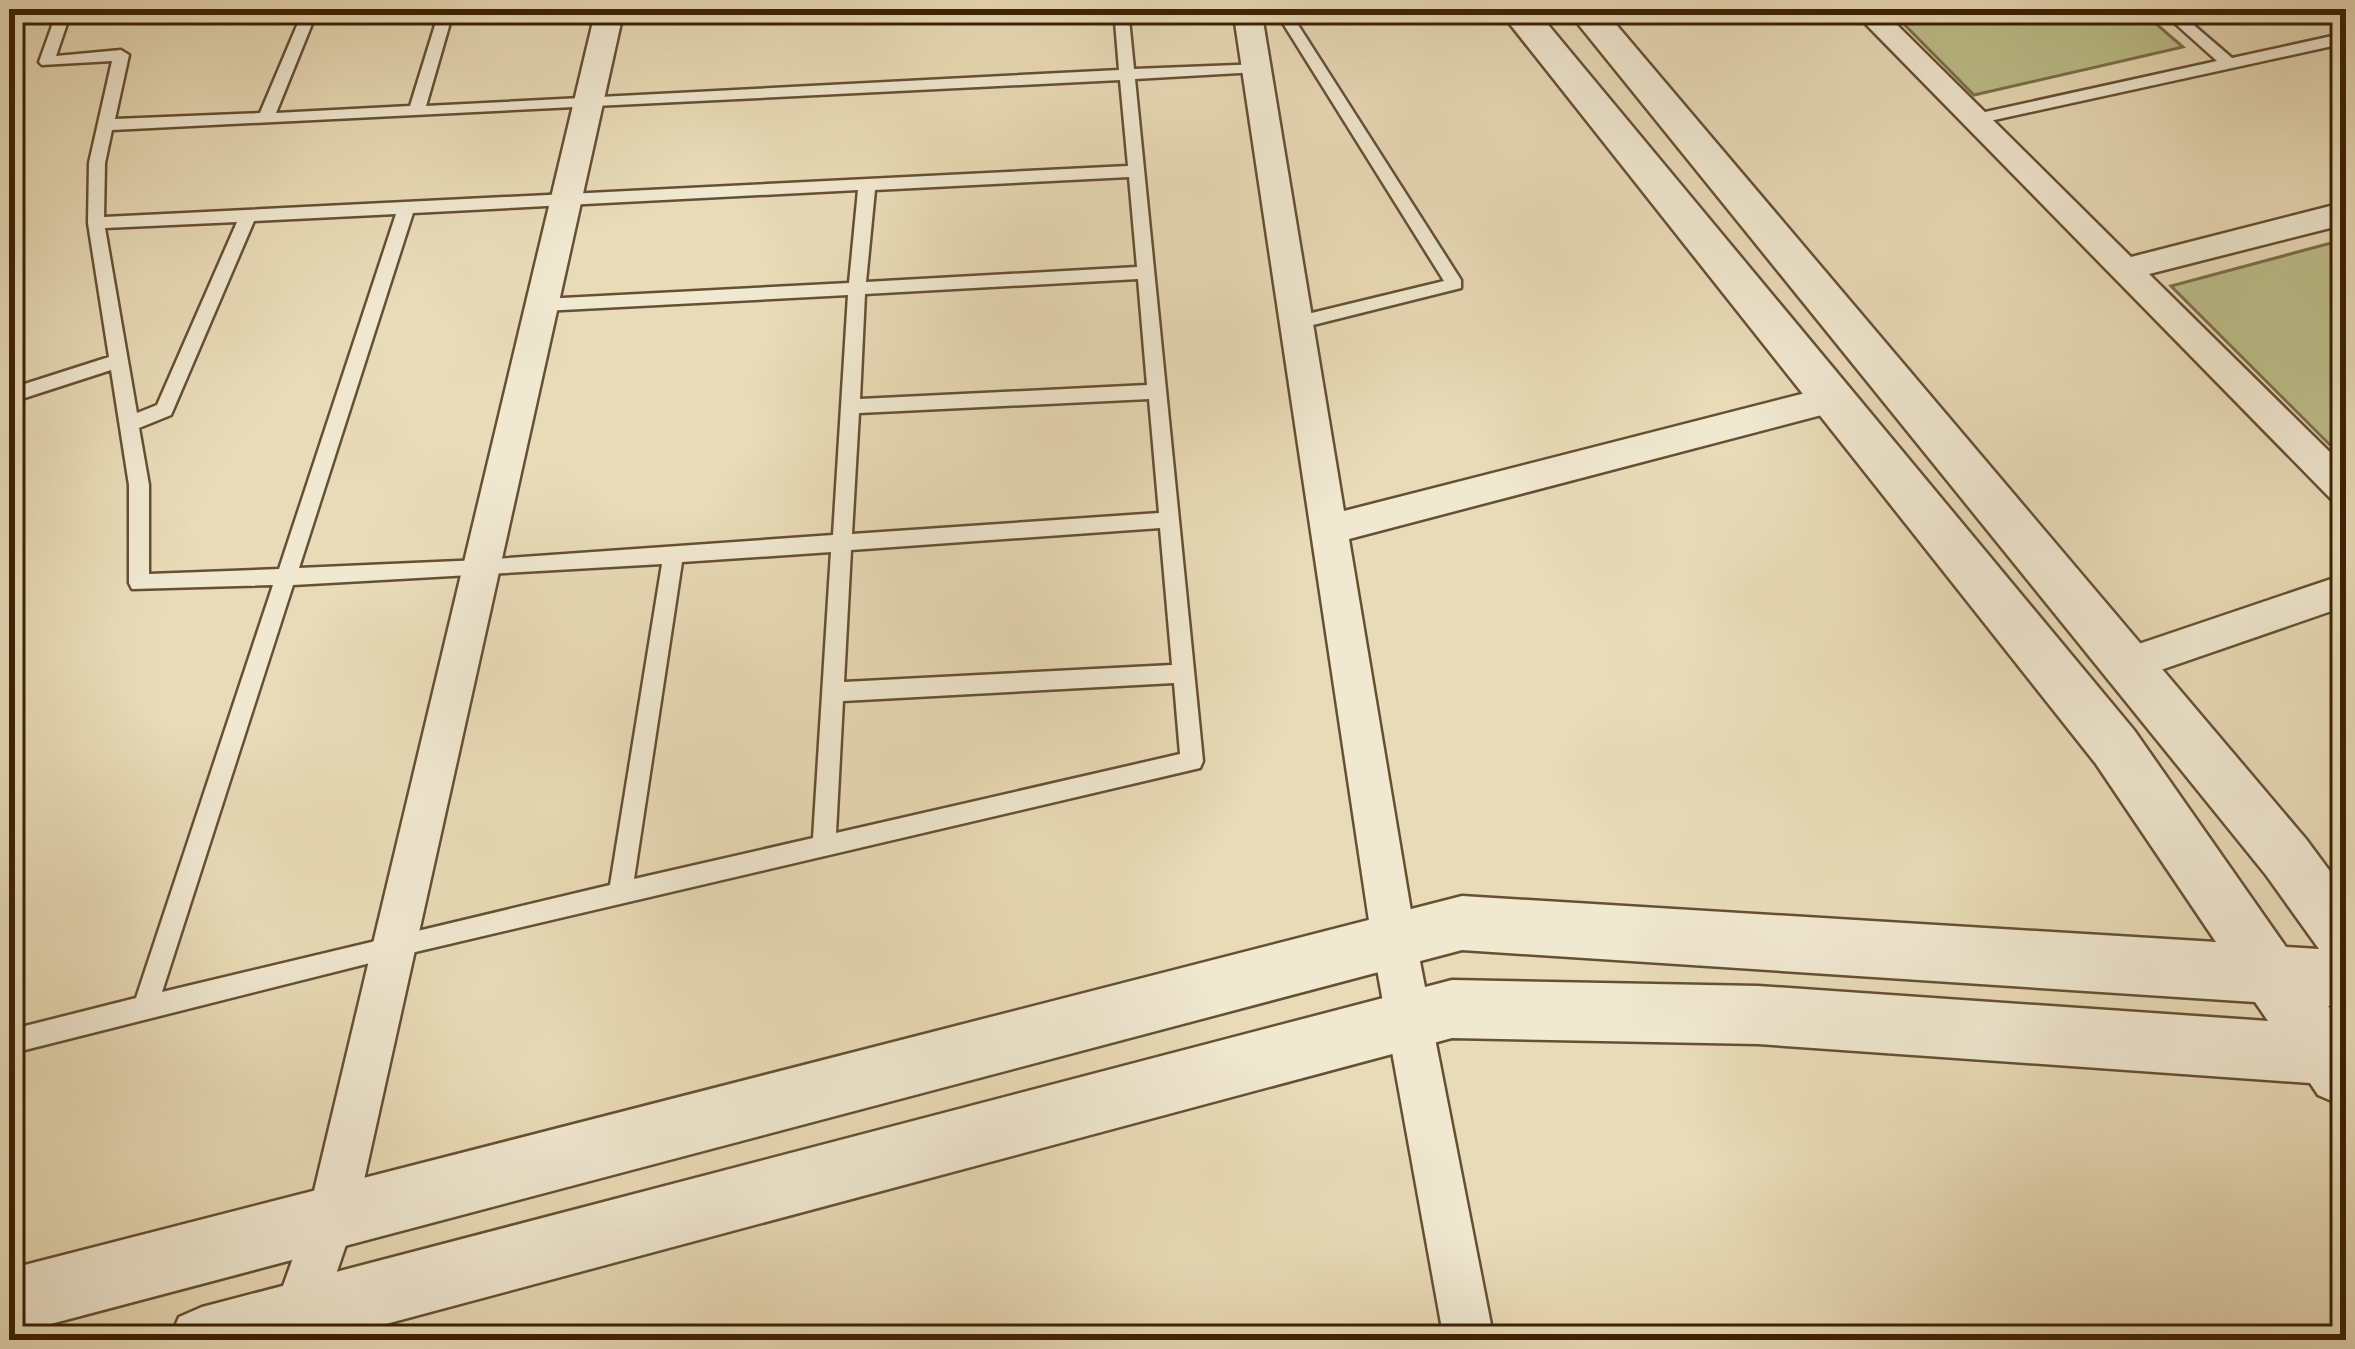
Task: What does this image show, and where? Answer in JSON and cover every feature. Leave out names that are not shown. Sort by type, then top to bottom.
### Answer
[{"type":"street","points":[[298,1314],[332,1216],[610,9]]},
{"type":"street","points":[[1247,9],[1394,941],[1469,1340]]},
{"type":"street","points":[[1516,9],[2115,747],[2270,974],[2339,1065]]},
{"type":"street","points":[[1584,9],[2286,857],[2346,939]]},
{"type":"street","points":[[1864,9],[2346,491]]},
{"type":"street","points":[[2127,269],[2346,213]]},
{"type":"street","points":[[1329,530],[1833,399]]},
{"type":"street","points":[[2126,665],[2346,590]]},
{"type":"street","points":[[9,1302],[1462,923],[2346,979]]},
{"type":"street","points":[[202,1340],[1452,1009],[1758,1015],[2339,1065]]},
{"type":"lane","points":[[65,9],[47,62],[122,55],[97,163],[96,223],[139,485],[139,583],[482,568],[1169,520]]},
{"type":"lane","points":[[265,118],[311,9]]},
{"type":"lane","points":[[417,108],[447,9]]},
{"type":"lane","points":[[9,1042],[394,946],[1192,761],[1120,9]]},
{"type":"lane","points":[[1281,9],[1455,284],[1297,323]]},
{"type":"lane","points":[[2166,9],[2229,64]]},
{"type":"lane","points":[[1976,119],[2346,38]]},
{"type":"lane","points":[[106,125],[417,108],[589,105],[1257,67]]},
{"type":"lane","points":[[96,223],[1135,171]]},
{"type":"lane","points":[[824,846],[856,288],[867,186]]},
{"type":"lane","points":[[145,1008],[406,209]]},
{"type":"lane","points":[[129,424],[164,410],[248,216]]},
{"type":"lane","points":[[542,304],[1144,273]]},
{"type":"lane","points":[[9,397],[118,361]]},
{"type":"lane","points":[[850,406],[1156,392]]},
{"type":"lane","points":[[620,894],[673,555]]},
{"type":"lane","points":[[833,692],[1184,673]]},
{"type":"green space","points":[[1889,9],[2139,9],[2183,47],[1974,95]]},
{"type":"green space","points":[[2346,239],[2346,461],[2171,286]]}]
